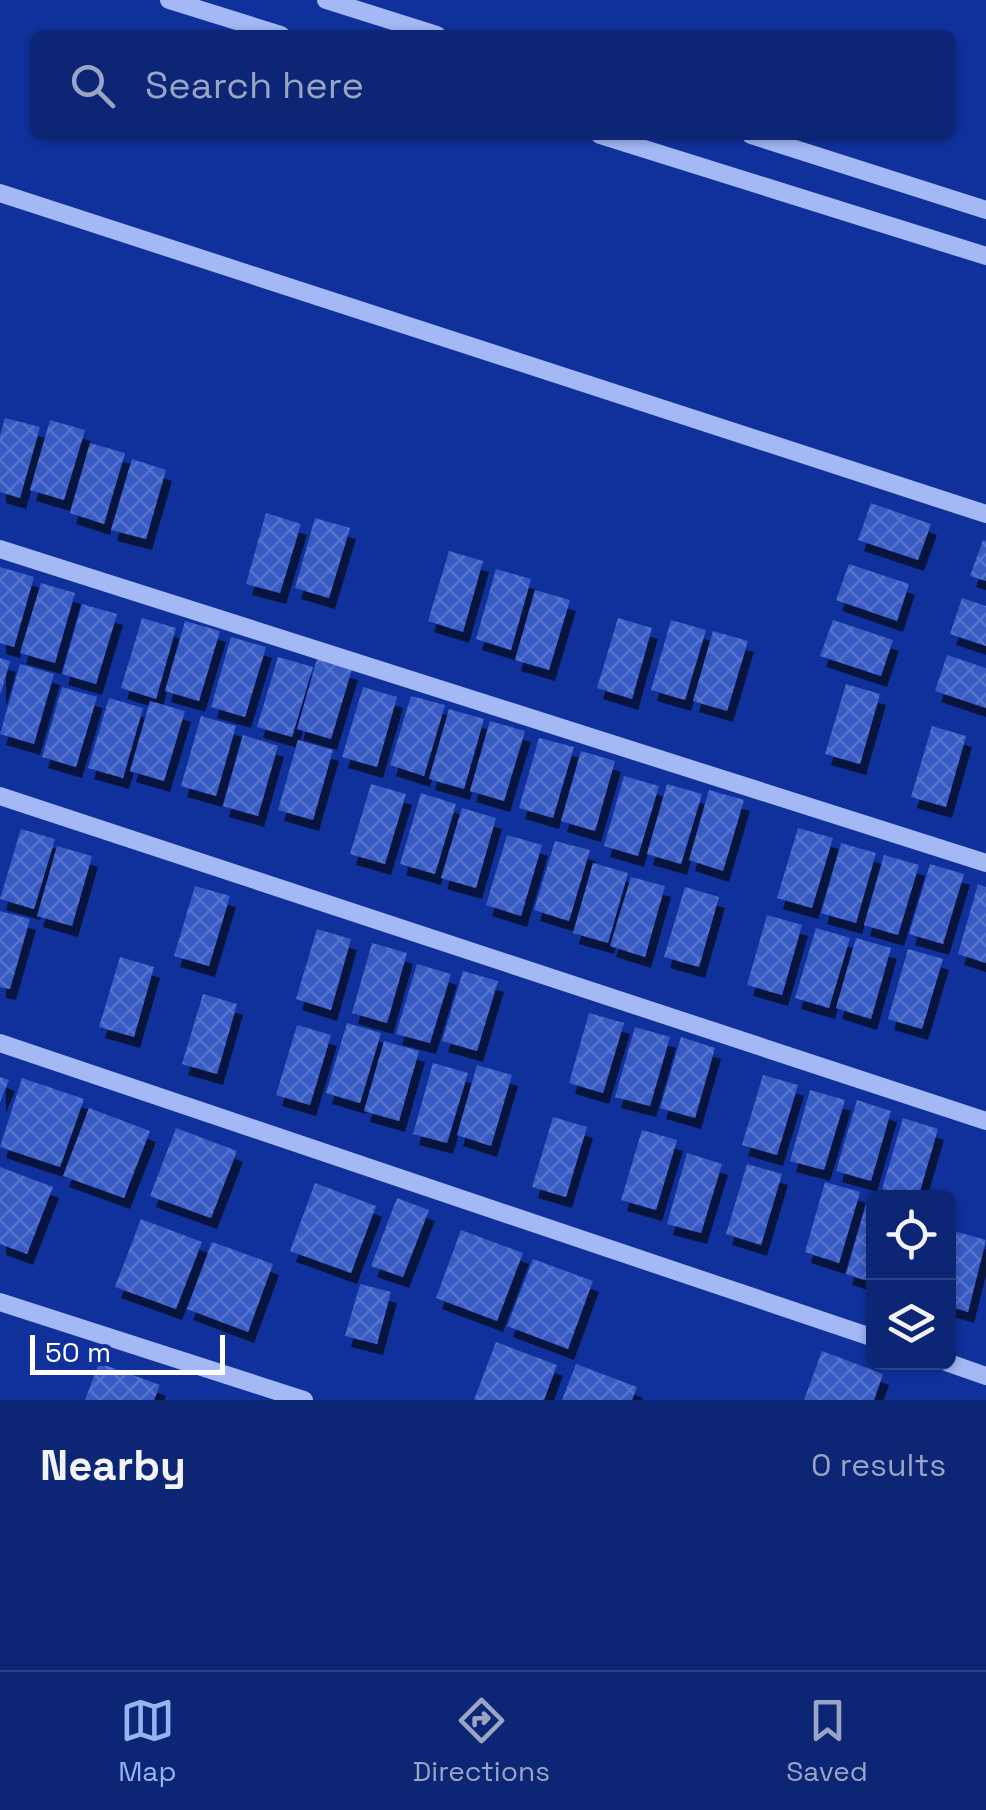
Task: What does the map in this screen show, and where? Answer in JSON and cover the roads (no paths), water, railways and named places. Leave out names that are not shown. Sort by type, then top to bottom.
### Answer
[{"type":"street","points":[[170,0],[265,30]]},
{"type":"street","points":[[326,0],[420,30]]},
{"type":"street","points":[[616,140],[986,256]]},
{"type":"street","points":[[767,140],[986,210]]},
{"type":"street","points":[[0,193],[986,514]]},
{"type":"street","points":[[0,549],[986,863]]},
{"type":"street","points":[[0,796],[986,1122]]},
{"type":"street","points":[[0,1043],[866,1335]]},
{"type":"street","points":[[0,1302],[304,1400]]},
{"type":"street","points":[[956,1366],[986,1376]]}]
